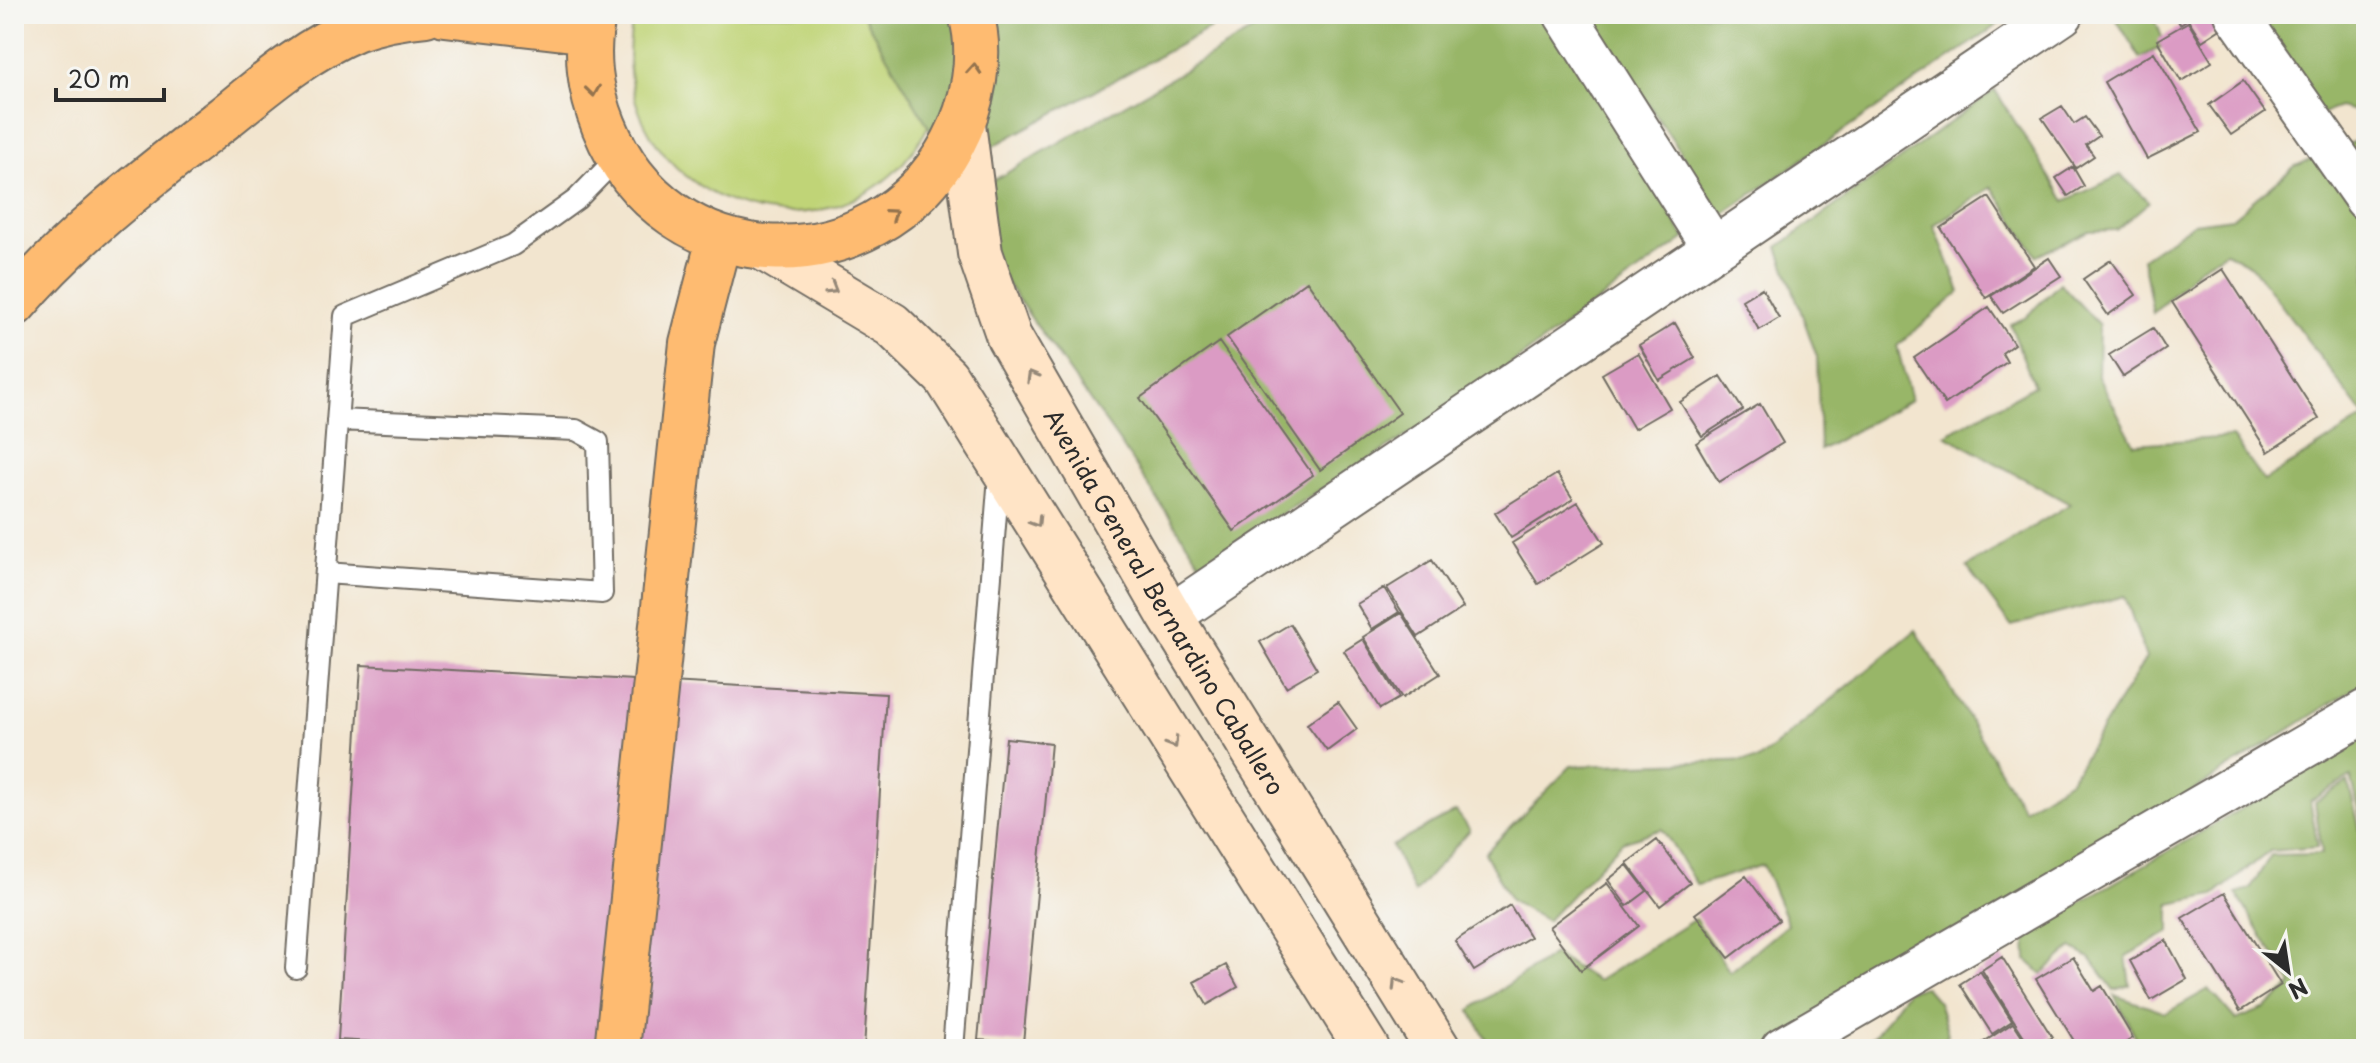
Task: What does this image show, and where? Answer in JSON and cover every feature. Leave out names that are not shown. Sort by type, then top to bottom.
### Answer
[{"type":"highway","points":[[14,304],[46,266],[165,164],[283,72],[352,30],[392,16],[426,14]]},
{"type":"highway","points":[[445,14],[592,23],[592,97],[617,158],[661,207],[719,239],[765,249],[812,247],[858,233],[900,208],[938,171],[963,124],[976,72],[971,14]]},
{"type":"highway","points":[[617,1049],[692,343],[719,239]]},
{"type":"main road","name":"Avenida General Bernardino Caballero","points":[[963,124],[980,253],[1009,337],[1170,616],[1438,1049]]},
{"type":"main road","points":[[765,249],[892,325],[946,377],[1367,1049]]},
{"type":"street","points":[[1565,14],[1714,249]]},
{"type":"street","points":[[1170,616],[2062,14]]},
{"type":"street","points":[[2236,14],[2366,199]]},
{"type":"street","points":[[1782,1049],[2366,711]]},
{"type":"lane","points":[[296,968],[345,316],[513,245],[577,199],[617,158]]},
{"type":"lane","points":[[326,573],[602,593],[598,442],[576,430],[337,420]]},
{"type":"lane","points":[[953,1049],[1000,464]]},
{"type":"green space","points":[[634,14],[939,14],[936,87],[930,123],[891,175],[842,204],[788,213],[734,203],[687,177],[651,135],[631,80]]},
{"type":"green space","points":[[862,14],[1236,14],[953,168]]},
{"type":"green space","points":[[1282,14],[1549,14],[1685,238],[1447,411],[1201,564],[1118,440],[951,205]]},
{"type":"green space","points":[[1589,14],[2013,14],[1722,215]]},
{"type":"green space","points":[[2113,14],[2153,14],[2165,45],[2140,58]]},
{"type":"green space","points":[[2241,14],[2366,14],[2366,114],[2339,107],[2290,125]]},
{"type":"green space","points":[[1995,90],[2065,201],[2121,175],[2149,202],[2116,230],[2089,231],[2037,256],[1992,187],[1934,225],[1960,292],[1897,346],[1911,400],[1820,450],[1817,357],[1778,247]]},
{"type":"green space","points":[[2354,142],[2366,153],[2366,681],[2101,849],[1770,1049],[1492,1049],[1470,1010],[1554,954],[1597,981],[1695,919],[1730,972],[1788,924],[1763,865],[1697,885],[1662,829],[1622,842],[1547,921],[1510,900],[1485,853],[1571,766],[1758,760],[1916,630],[2023,809],[2070,780],[2146,658],[2125,596],[2011,626],[1967,567],[2070,504],[1945,435],[2034,386],[2010,324],[2025,318],[2060,283],[2099,325],[2098,376],[2134,444],[2232,437],[2264,481],[2365,417],[2252,266],[2226,252],[2200,267],[2153,314],[2143,258],[2194,223],[2232,218],[2295,166]]},
{"type":"green space","points":[[2366,736],[2366,835],[2351,777],[2310,801],[2318,847],[2270,851],[2214,895],[2170,904],[2170,932],[2126,956],[2130,985],[2114,990],[2090,958],[2072,948],[2042,974],[2027,960],[2026,934]]},
{"type":"green space","points":[[2348,782],[2366,854],[2366,1049],[2142,1049],[2114,995],[2166,1013],[2209,989],[2236,1020],[2266,1008],[2292,985],[2236,893],[2250,889],[2271,855],[2322,854],[2315,802]]},
{"type":"green space","points":[[1456,811],[1470,830],[1414,893],[1392,846]]},
{"type":"green space","points":[[1925,987],[1938,1002],[1948,1034],[1939,1049],[1853,1049],[1875,1035],[1908,990]]},
{"type":"building","points":[[2174,14],[2222,14],[2228,24],[2202,41],[2188,19],[2180,24]]},
{"type":"building","points":[[2188,22],[2212,62],[2181,81],[2157,40]]},
{"type":"building","points":[[2154,52],[2201,132],[2147,159],[2104,82]]},
{"type":"building","points":[[2243,81],[2265,112],[2231,135],[2209,105]]},
{"type":"building","points":[[2062,106],[2074,124],[2085,117],[2099,136],[2086,145],[2094,156],[2076,168],[2042,118]]},
{"type":"building","points":[[2073,167],[2084,186],[2068,196],[2056,178]]},
{"type":"building","points":[[1989,197],[2034,266],[1986,298],[1941,228]]},
{"type":"building","points":[[2049,258],[2061,276],[2003,313],[1991,296]]},
{"type":"building","points":[[2111,260],[2136,295],[2108,315],[2083,279]]},
{"type":"building","points":[[2223,269],[2319,419],[2268,452],[2172,302]]},
{"type":"building","points":[[1307,281],[1400,413],[1320,470],[1227,337]]},
{"type":"building","points":[[1762,288],[1779,318],[1759,330],[1742,300]]},
{"type":"building","points":[[1989,307],[2014,344],[2002,353],[2007,362],[1945,404],[1914,358]]},
{"type":"building","points":[[1675,323],[1695,358],[1659,380],[1639,345]]},
{"type":"building","points":[[2153,328],[2166,349],[2123,377],[2109,355]]},
{"type":"building","points":[[1219,342],[1313,475],[1234,531],[1140,398]]},
{"type":"building","points":[[1638,353],[1670,408],[1634,429],[1602,374]]},
{"type":"building","points":[[1721,376],[1743,410],[1702,436],[1680,402]]},
{"type":"building","points":[[1760,404],[1783,443],[1719,482],[1696,443]]},
{"type":"building","points":[[1557,474],[1573,499],[1511,538],[1495,513]]},
{"type":"building","points":[[1578,502],[1604,543],[1538,584],[1512,543]]},
{"type":"building","points":[[1432,560],[1463,608],[1418,637],[1387,588]]},
{"type":"building","points":[[1384,588],[1399,612],[1372,629],[1357,604]]},
{"type":"building","points":[[1401,613],[1440,674],[1402,698],[1363,637]]},
{"type":"building","points":[[1290,624],[1317,669],[1286,687],[1260,642]]},
{"type":"building","points":[[1363,639],[1399,698],[1380,709],[1344,651]]},
{"type":"building","points":[[361,665],[886,694],[864,1049],[500,1049],[338,1040]]},
{"type":"building","points":[[1338,702],[1357,729],[1327,751],[1307,724]]},
{"type":"building","points":[[1006,738],[1051,743],[1023,1043],[978,1040]]},
{"type":"building","points":[[1657,840],[1690,883],[1660,906],[1627,863]]},
{"type":"building","points":[[1627,865],[1647,891],[1627,906],[1608,880]]},
{"type":"building","points":[[1746,876],[1779,920],[1729,958],[1695,914]]},
{"type":"building","points":[[1607,883],[1639,926],[1581,970],[1549,927]]},
{"type":"building","points":[[2224,893],[2281,985],[2240,1011],[2182,918]]},
{"type":"building","points":[[1510,905],[1530,937],[1474,971],[1455,941]]},
{"type":"building","points":[[2166,940],[2187,979],[2151,1000],[2130,961]]},
{"type":"building","points":[[2002,957],[2052,1037],[2032,1049],[1982,970]]},
{"type":"building","points":[[2073,957],[2094,991],[2102,986],[2133,1038],[2125,1043],[2128,1049],[2079,1049],[2036,979]]},
{"type":"building","points":[[1226,965],[1238,987],[1207,1005],[1194,982]]},
{"type":"building","points":[[1980,971],[2012,1021],[1992,1034],[1960,984]]},
{"type":"building","points":[[2013,1023],[2030,1049],[1973,1049]]},
{"type":"building","points":[[2055,1041],[2059,1049],[2042,1049]]}]
